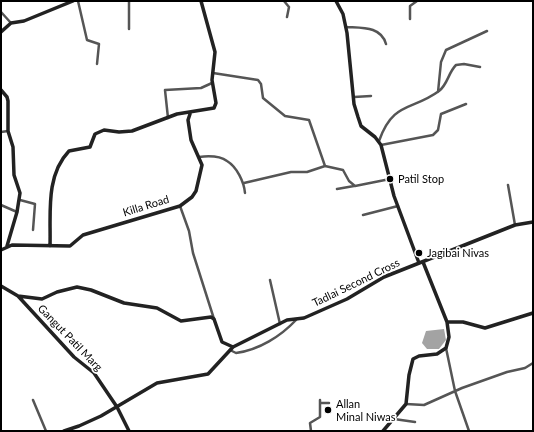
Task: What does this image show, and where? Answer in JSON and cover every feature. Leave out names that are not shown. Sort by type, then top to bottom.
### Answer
[{"type":"street","points":[[1,32],[11,23],[24,21],[73,1]]},
{"type":"street","points":[[78,1],[86,40],[99,44],[97,64]]},
{"type":"street","points":[[129,1],[129,29]]},
{"type":"street","points":[[50,246],[52,185],[68,153],[76,149],[90,147],[93,138],[98,132],[104,130],[119,132],[132,131],[178,114],[190,114],[214,108],[216,103],[212,72],[215,52],[201,1]]},
{"type":"street","points":[[284,1],[289,7],[288,17]]},
{"type":"street","points":[[336,1],[342,9],[346,27],[354,97],[361,126],[379,141],[381,145],[398,206],[447,322],[449,337],[446,348],[455,391],[469,431]]},
{"type":"street","points":[[410,19],[410,6],[417,1]]},
{"type":"street","points":[[1,12],[11,23]]},
{"type":"street","points":[[346,27],[378,32],[384,36],[386,44]]},
{"type":"street","points":[[438,92],[441,62],[446,50],[487,31]]},
{"type":"street","points":[[379,141],[382,131],[394,115],[409,105],[438,92],[448,81],[456,65],[464,64],[480,67]]},
{"type":"street","points":[[212,72],[258,80],[261,84],[263,98],[282,115],[289,118],[309,120],[311,122],[325,166]]},
{"type":"street","points":[[168,118],[165,90],[201,88],[213,82]]},
{"type":"street","points":[[1,90],[8,97],[8,131],[13,147],[14,175],[20,192],[20,200],[7,246],[1,250]]},
{"type":"street","points":[[354,97],[371,96]]},
{"type":"street","points":[[381,145],[433,134],[438,130],[441,114],[466,104]]},
{"type":"street","name":"Killa Road","points":[[7,246],[70,246],[84,234],[180,206],[192,197],[196,191],[202,165],[191,140],[188,120],[190,114]]},
{"type":"street","points":[[1,132],[8,131]]},
{"type":"street","points":[[199,157],[218,158],[227,161],[244,183],[245,193]]},
{"type":"street","points":[[244,183],[291,172],[307,172],[325,166],[343,170],[349,181],[355,186]]},
{"type":"street","points":[[337,189],[390,179]]},
{"type":"street","points":[[508,185],[515,225]]},
{"type":"street","points":[[20,200],[35,204],[33,230]]},
{"type":"street","points":[[1,205],[17,212]]},
{"type":"street","points":[[180,206],[189,231],[192,253],[222,342],[232,348],[236,354],[252,350],[287,330],[296,320]]},
{"type":"street","points":[[363,215],[398,206]]},
{"type":"street","name":"Tadlai Second Cross","points":[[64,431],[92,421],[157,383],[208,374],[216,368],[232,348],[287,320],[304,318],[347,299],[384,277],[515,225],[533,222]]},
{"type":"street","points":[[270,280],[280,324]]},
{"type":"street","name":"Gangut Patil Marg","points":[[1,286],[18,296],[74,356],[94,373],[117,407],[129,431]]},
{"type":"street","points":[[18,296],[42,299],[57,292],[77,287],[91,290],[124,303],[157,308],[181,321],[192,321],[206,317],[214,319]]},
{"type":"street","points":[[447,322],[463,322],[485,328],[533,313]]},
{"type":"street","points":[[383,431],[406,404],[409,375],[413,359],[419,356],[437,354],[446,348]]},
{"type":"street","points":[[406,404],[424,404],[507,372],[525,368],[533,363]]},
{"type":"street","points":[[33,400],[46,431]]},
{"type":"street","points":[[311,431],[310,423],[320,417],[320,402],[329,403]]},
{"type":"street","points":[[393,419],[415,422]]},
{"type":"shaded area","points":[[444,329],[446,340],[439,349],[427,349],[422,343],[426,331]]},
{"type":"place","name":"Patil Stop","points":[[390,179]]},
{"type":"place","name":"Jagibai Nivas","points":[[419,253]]},
{"type":"place","name":"Allan Minal Niwas","points":[[328,410]]}]
